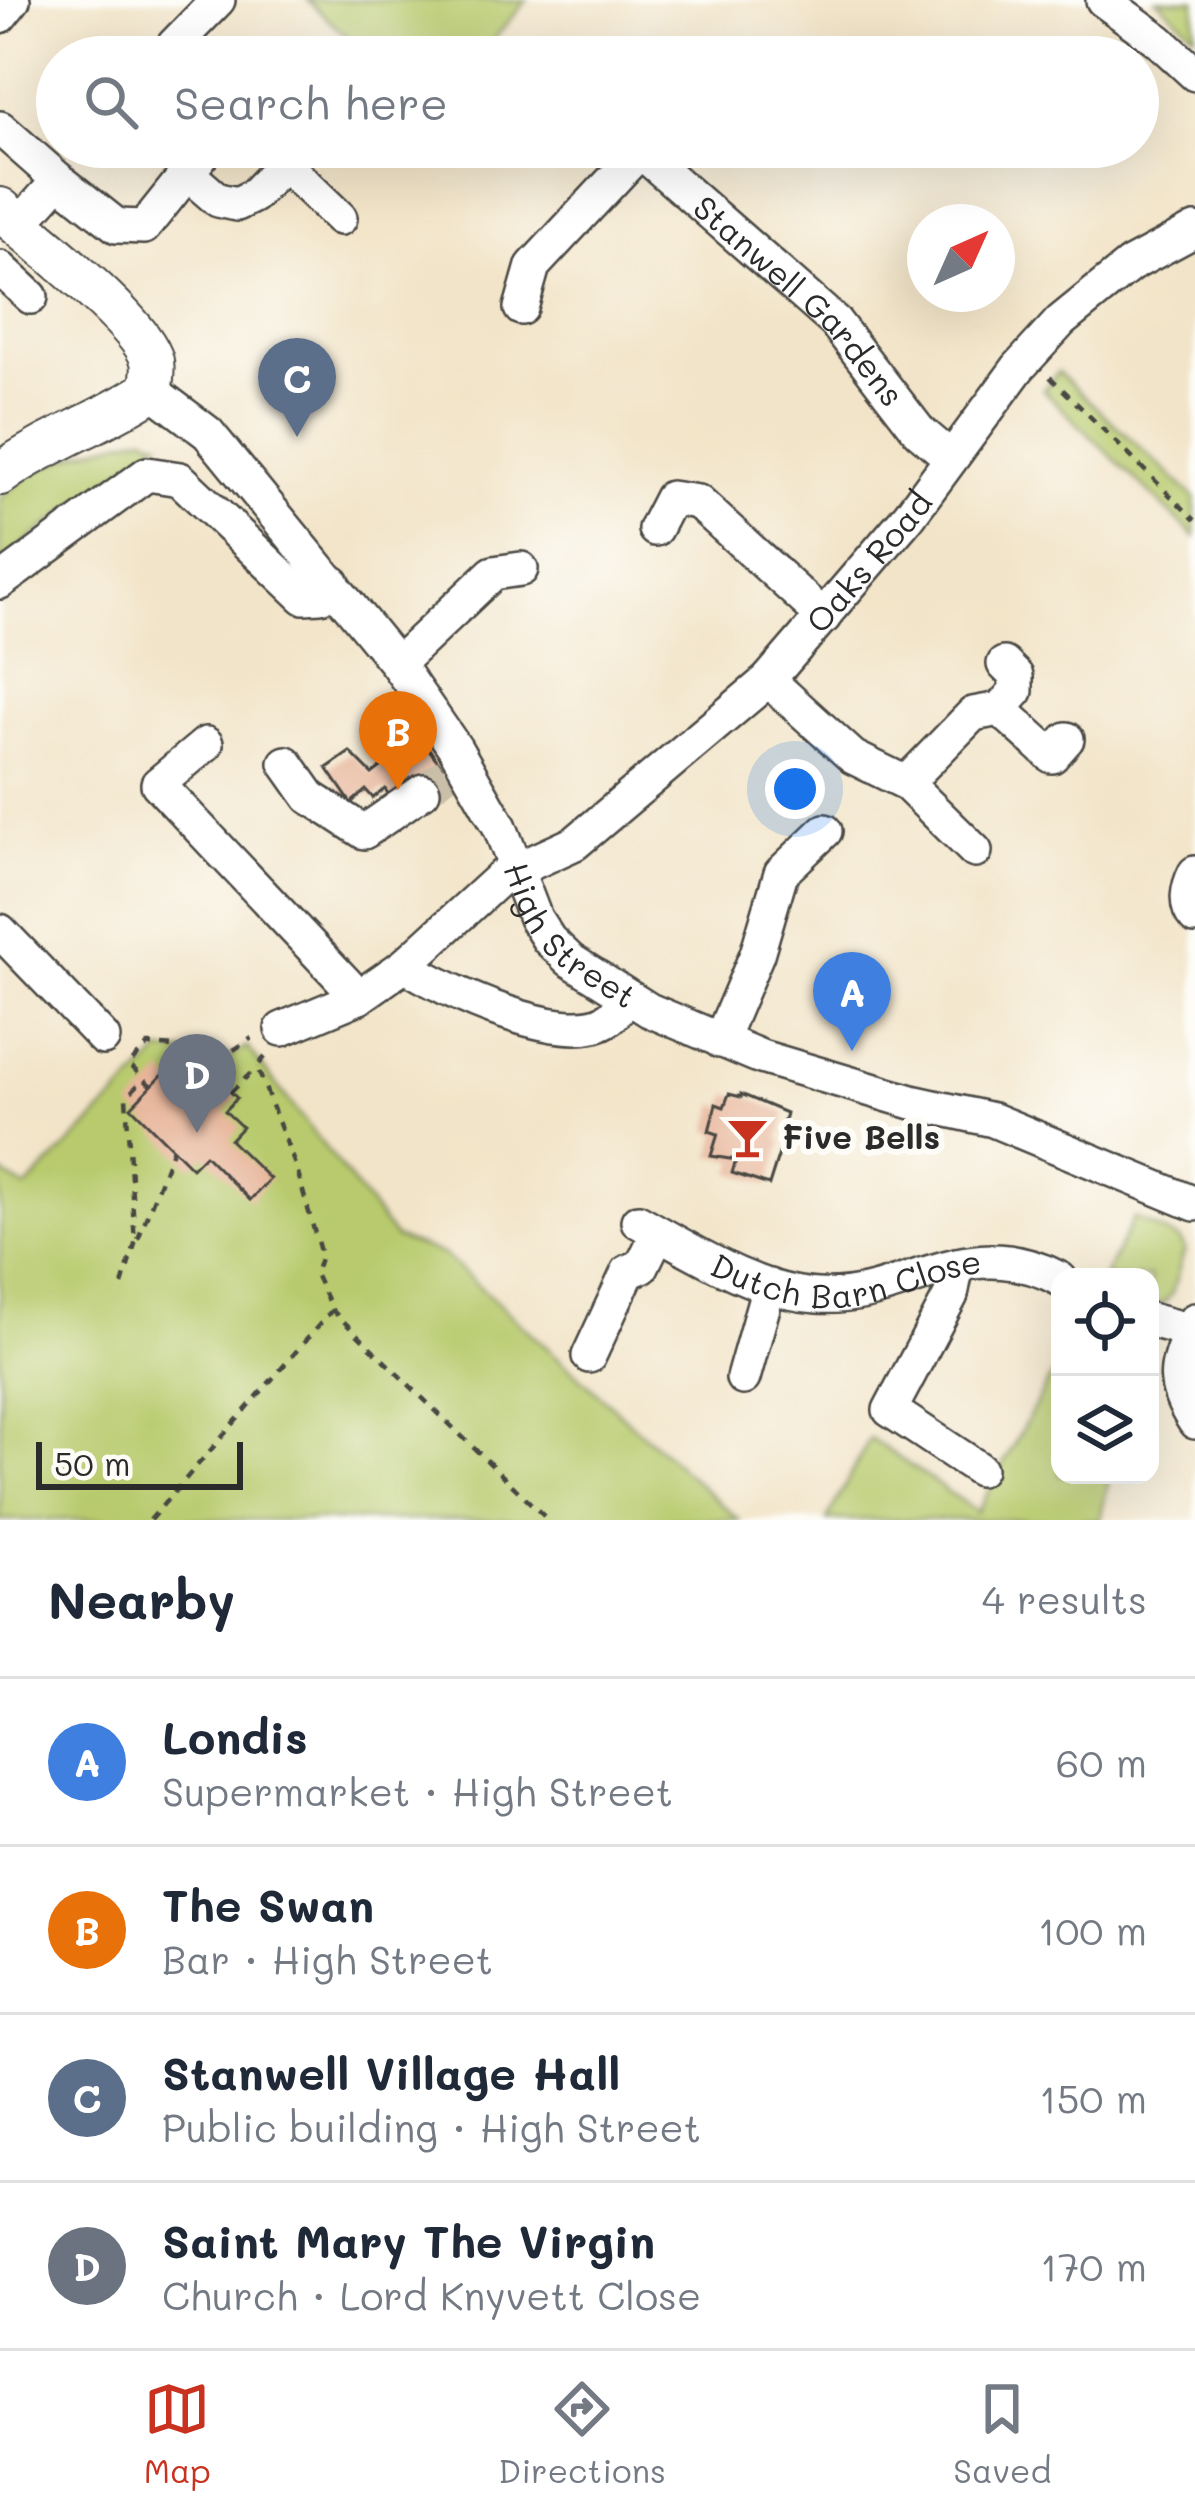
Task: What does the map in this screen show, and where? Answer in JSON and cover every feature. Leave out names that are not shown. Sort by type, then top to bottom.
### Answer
[{"type":"main road","points":[[0,474],[123,409],[151,389],[153,360],[132,330],[9,217]]},
{"type":"street","points":[[0,16],[14,0]]},
{"type":"street","points":[[184,36],[218,0]]},
{"type":"street","points":[[1103,0],[1152,36]]},
{"type":"street","points":[[1159,41],[1195,74]]},
{"type":"street","points":[[0,128],[36,159]]},
{"type":"street","points":[[46,168],[117,226],[145,227],[192,168]]},
{"type":"street","points":[[202,168],[218,200],[237,205],[254,196],[280,168]]},
{"type":"street","points":[[288,168],[340,218]]},
{"type":"street","name":"Stanwell Gardens","points":[[521,308],[533,266],[624,168]]},
{"type":"street","name":"Stanwell Gardens","points":[[663,168],[835,322],[919,430],[950,457]]},
{"type":"street","points":[[9,217],[59,179]]},
{"type":"street","name":"Oaks Road","points":[[266,1041],[359,997],[405,965],[501,877],[575,843],[768,680],[908,516],[1061,321],[1130,265],[1195,230]]},
{"type":"street","points":[[0,268],[31,297]]},
{"type":"street","name":"High Street","points":[[151,389],[208,433],[397,664],[444,775],[500,827],[535,918],[570,960],[627,998],[720,1041],[912,1102],[993,1120],[1195,1204]]},
{"type":"street","points":[[0,582],[147,474],[180,479],[304,597],[320,596],[334,583]]},
{"type":"street","points":[[655,529],[671,498],[698,502],[824,617]]},
{"type":"street","points":[[397,664],[494,573],[521,568]]},
{"type":"street","points":[[906,783],[986,711],[1016,691],[1016,676],[1004,664]]},
{"type":"street","points":[[768,680],[853,757],[906,783],[975,851]]},
{"type":"street","points":[[986,711],[1052,756],[1067,739]]},
{"type":"street","points":[[206,744],[158,784],[359,997]]},
{"type":"street","points":[[286,763],[310,797],[364,832],[444,775]]},
{"type":"street","points":[[720,1041],[757,954],[781,873],[824,831]]},
{"type":"street","points":[[1195,873],[1188,886],[1195,917]]},
{"type":"street","points":[[0,932],[103,1038]]},
{"type":"street","points":[[405,965],[496,1011],[544,1023],[606,1022],[627,998]]},
{"type":"street","name":"Dutch Barn Close","points":[[589,1356],[628,1272],[642,1266],[648,1227],[769,1286],[815,1296],[848,1296],[957,1265],[1011,1260],[1051,1276]]},
{"type":"street","points":[[957,1265],[952,1295],[890,1410],[979,1469]]},
{"type":"street","points":[[743,1378],[769,1286]]},
{"type":"street","points":[[1159,1321],[1193,1325],[1177,1358],[1175,1374],[1195,1422]]},
{"type":"path","points":[[1029,356],[1195,520]]},
{"type":"path","points":[[231,1092],[257,1067],[266,1041]]},
{"type":"path","points":[[151,1086],[128,1064],[148,1045],[232,1051],[266,1041]]},
{"type":"path","points":[[257,1067],[297,1170],[321,1256],[316,1274],[332,1310],[548,1520]]},
{"type":"path","points":[[135,1244],[126,1097],[144,1079]]},
{"type":"path","points":[[122,1285],[173,1148]]},
{"type":"path","points":[[150,1520],[332,1310]]},
{"type":"green space","points":[[307,0],[527,0],[497,36],[347,36]]},
{"type":"green space","points":[[1157,0],[1195,0],[1195,34]]},
{"type":"green space","points":[[1058,372],[1195,498],[1195,537],[1043,390]]},
{"type":"green space","points":[[145,436],[160,441],[0,562],[0,498],[68,457]]},
{"type":"green space","points":[[247,1047],[395,1238],[443,1254],[739,1520],[0,1520],[0,1172],[26,1188],[162,1052],[232,1056]]},
{"type":"green space","points":[[1134,1217],[1180,1240],[1185,1249],[1172,1293],[1163,1304],[1159,1304],[1159,1268],[1108,1268]]},
{"type":"green space","points":[[1051,1376],[1051,1484],[1108,1484],[1100,1520],[827,1520],[870,1438],[977,1512]]},
{"type":"building","points":[[415,730],[442,767],[394,803],[385,789],[373,798],[366,790],[351,803],[327,768],[350,752],[372,774],[385,764],[379,756]]},
{"type":"building","points":[[164,1073],[180,1089],[190,1079],[210,1097],[223,1085],[237,1098],[225,1111],[242,1127],[230,1140],[270,1179],[250,1200],[205,1155],[192,1168],[131,1107]]},
{"type":"building","name":"Five Bells","points":[[729,1094],[741,1094],[786,1113],[769,1185],[732,1173],[736,1160],[711,1156],[718,1134],[709,1131],[716,1104],[724,1107]]},
{"type":"tunnel","points":[[423,791],[447,773]]},
{"type":"place","name":"Stanwell Village Hall","points":[[297,437]]},
{"type":"place","name":"The Swan","points":[[398,790]]},
{"type":"place","name":"Londis","points":[[852,1051]]},
{"type":"place","name":"Saint Mary The Virgin","points":[[197,1133]]},
{"type":"place","name":"Five Bells","points":[[748,1137]]}]
